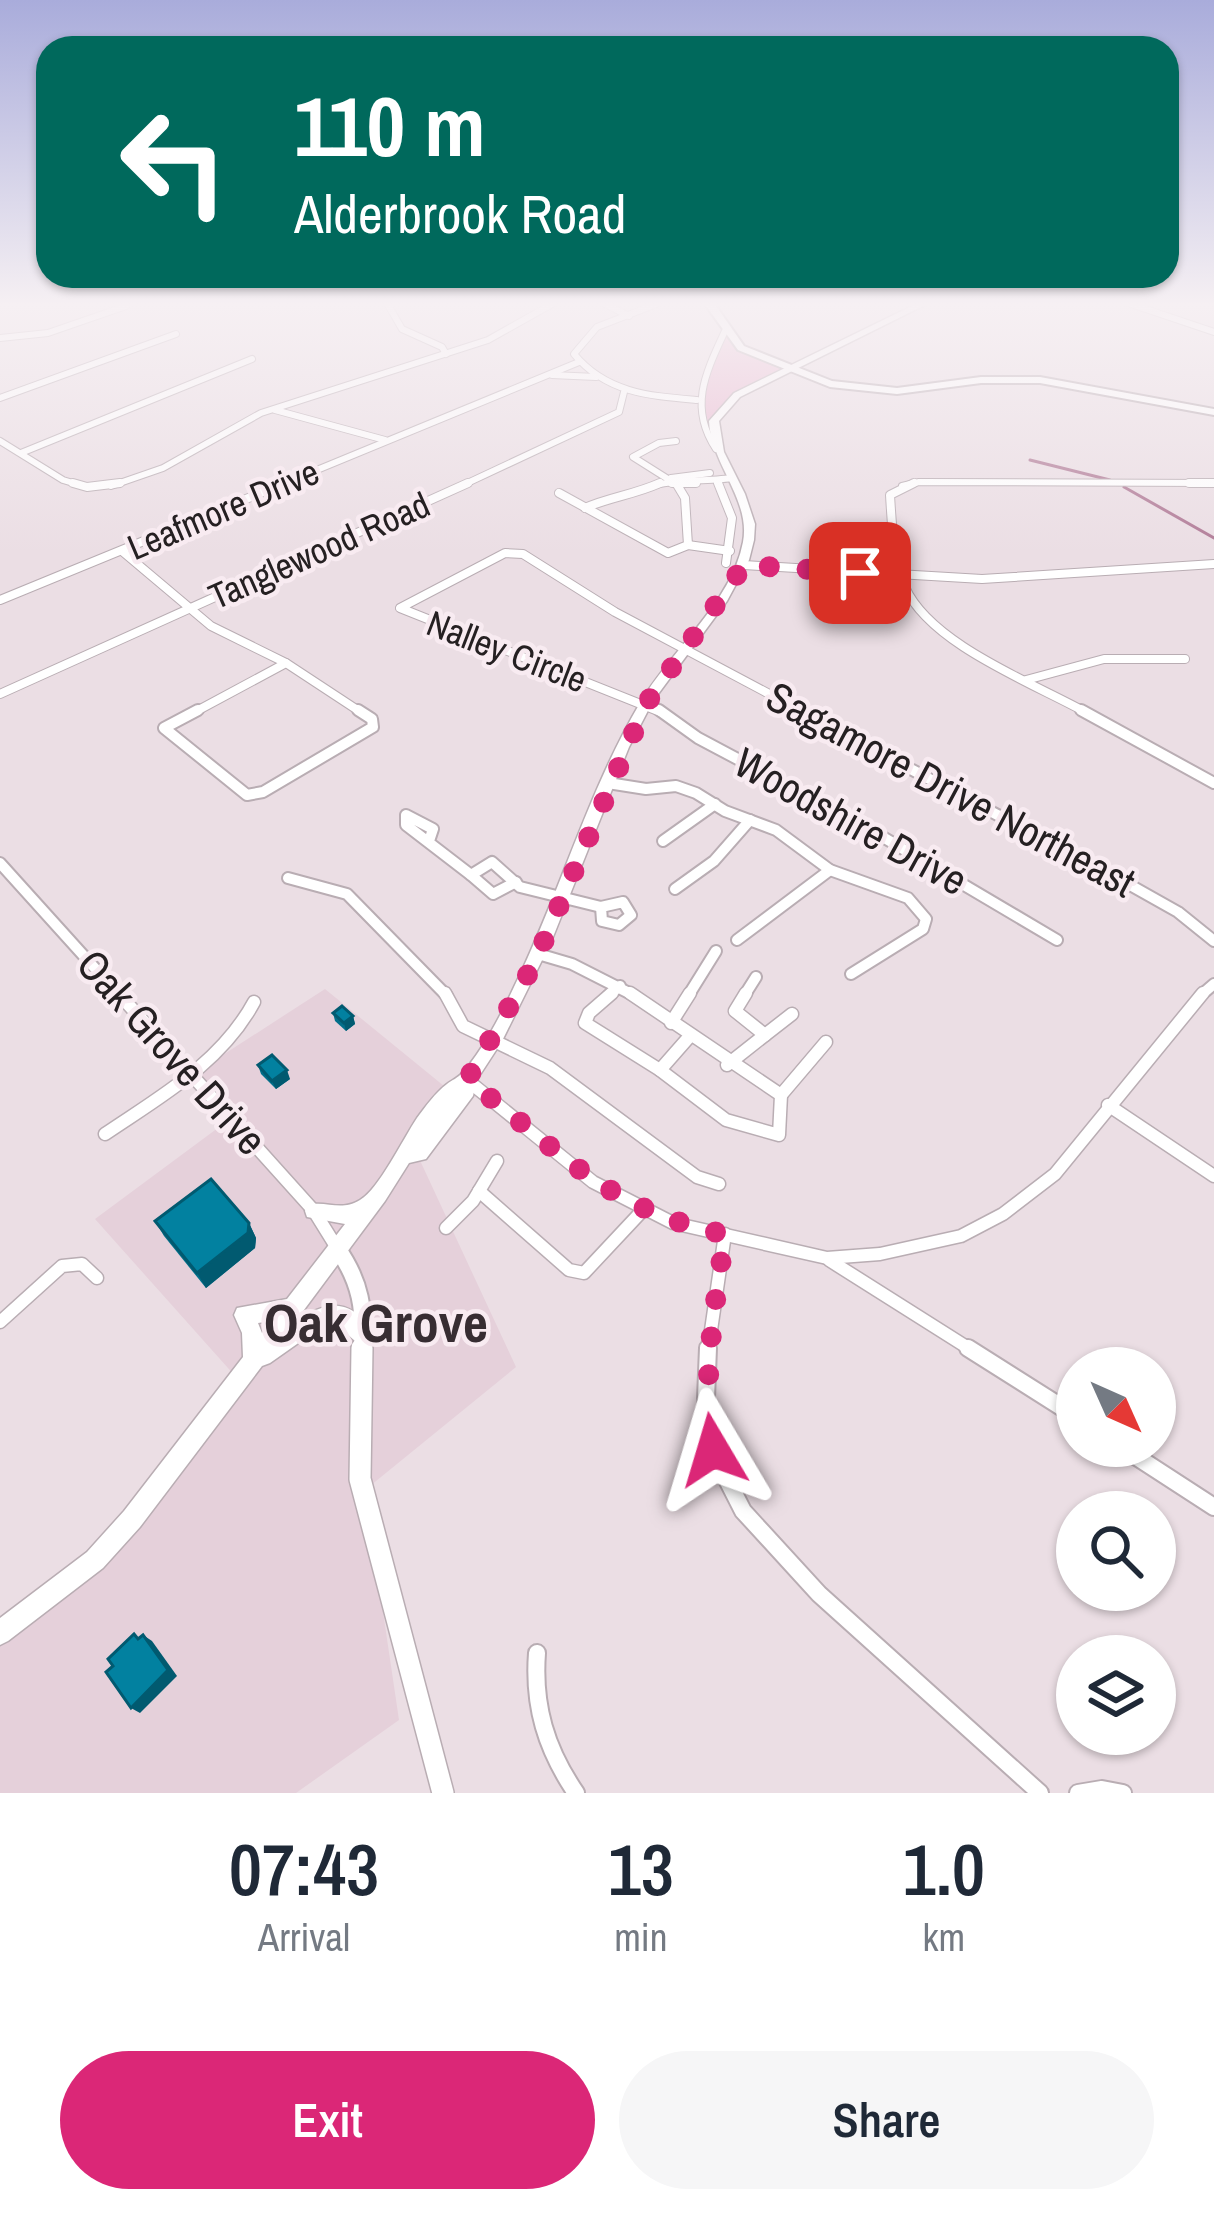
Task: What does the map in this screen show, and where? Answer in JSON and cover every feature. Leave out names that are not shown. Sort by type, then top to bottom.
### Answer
[{"type":"main road","points":[[0,1634],[94,1560],[133,1519],[372,1204],[436,1110],[455,1086],[467,1080],[493,1042],[538,954],[646,704],[744,565],[751,535],[734,481],[716,449],[714,421],[726,405],[758,387]]},
{"type":"main road","points":[[853,387],[870,391],[914,387]]},
{"type":"main road","points":[[1080,387],[1214,412]]},
{"type":"main road","points":[[314,1211],[346,1216],[372,1204]]},
{"type":"main road","points":[[247,1367],[252,1333],[244,1315],[274,1315],[291,1308]]},
{"type":"main road","points":[[247,1367],[321,1315],[345,1317],[365,1336]]},
{"type":"street","points":[[0,398],[31,387]]},
{"type":"street","points":[[21,453],[184,387]]},
{"type":"street","points":[[0,441],[63,480],[86,488],[111,485],[163,468],[225,430],[272,410],[344,387]]},
{"type":"street","name":"Leafmore Drive","points":[[0,600],[519,387]]},
{"type":"street","points":[[614,387],[624,392],[697,400]]},
{"type":"street","points":[[702,387],[697,400],[702,432],[716,449]]},
{"type":"street","name":"Tanglewood Road","points":[[0,694],[598,424],[619,412],[624,392]]},
{"type":"street","points":[[272,410],[387,441]]},
{"type":"street","points":[[676,441],[659,443],[633,457],[675,481],[715,479]]},
{"type":"street","points":[[715,479],[732,518],[726,563]]},
{"type":"street","points":[[585,508],[610,497],[621,500],[664,481],[734,481]]},
{"type":"street","points":[[675,481],[692,515],[688,545]]},
{"type":"street","points":[[1214,484],[903,485],[890,495],[901,576],[914,610],[939,631],[1214,783]]},
{"type":"street","points":[[559,493],[668,553],[688,545],[730,551]]},
{"type":"street","points":[[122,551],[211,626],[286,663],[372,719],[373,727],[262,792],[249,794],[164,728],[286,663]]},
{"type":"street","name":"Nalley Circle","points":[[646,704],[400,608],[490,560],[515,552],[682,647]]},
{"type":"street","points":[[744,565],[982,579],[1214,564]]},
{"type":"street","name":"Sagamore Drive Northeast","points":[[682,647],[1130,884],[1178,912],[1214,941]]},
{"type":"street","points":[[1026,680],[1069,662],[1102,656],[1185,659]]},
{"type":"street","name":"Woodshire Drive","points":[[646,704],[698,738],[871,830],[1058,940]]},
{"type":"street","points":[[608,784],[646,789],[676,786],[776,830],[830,870],[908,898],[926,919],[923,929],[851,974]]},
{"type":"street","points":[[663,841],[715,804]]},
{"type":"street","points":[[675,889],[714,861],[750,820]]},
{"type":"street","points":[[429,841],[493,894],[516,882]]},
{"type":"street","name":"Oak Grove Drive","points":[[0,862],[314,1211],[337,1248]]},
{"type":"street","points":[[471,875],[492,862],[516,882],[561,898],[608,904]]},
{"type":"street","points":[[737,940],[830,870]]},
{"type":"street","points":[[288,878],[346,894],[399,951],[441,986],[463,1026],[550,1068],[697,1177],[719,1184]]},
{"type":"street","points":[[671,1023],[716,951]]},
{"type":"street","points":[[538,954],[570,960],[620,986],[727,1065],[781,1095]]},
{"type":"street","points":[[756,977],[735,1011],[765,1035]]},
{"type":"street","points":[[467,1080],[593,1182],[673,1223],[826,1258],[880,1255],[961,1236],[1003,1214],[1054,1174],[1190,1004],[1214,984]]},
{"type":"street","points":[[620,986],[585,1023],[660,1070],[726,1120],[779,1135],[781,1095],[826,1042]]},
{"type":"street","points":[[105,1134],[190,1073],[244,1026],[254,1002]]},
{"type":"street","points":[[727,1065],[792,1014]]},
{"type":"street","points":[[660,1070],[689,1036]]},
{"type":"street","points":[[1108,1105],[1214,1176]]},
{"type":"street","points":[[446,1228],[479,1191],[497,1161]]},
{"type":"street","points":[[479,1191],[569,1270],[584,1274],[643,1210]]},
{"type":"street","points":[[725,1234],[706,1398],[719,1469],[782,1556],[1040,1793]]},
{"type":"street","points":[[337,1248],[356,1275],[365,1336],[358,1399],[359,1480],[443,1793]]},
{"type":"street","points":[[826,1258],[1056,1404]]},
{"type":"street","points":[[0,1322],[62,1266],[82,1264],[97,1278]]},
{"type":"street","points":[[1152,1467],[1214,1508]]},
{"type":"street","points":[[537,1653],[534,1684],[542,1730],[576,1793]]},
{"type":"street","points":[[1078,1793],[1102,1789],[1123,1793]]},
{"type":"shaded area","points":[[702,387],[752,387],[714,421],[716,449],[701,421]]},
{"type":"shaded area","points":[[325,989],[455,1095],[417,1154],[516,1367],[365,1490],[399,1720],[296,1793],[0,1793],[0,1636],[45,1603],[190,1443],[236,1377],[95,1219],[230,1119],[195,1073]]},
{"type":"building","points":[[342,1006],[353,1016],[344,1023],[333,1013]]},
{"type":"building","points":[[272,1055],[287,1070],[272,1081],[258,1065]]},
{"type":"building","points":[[211,1179],[249,1223],[248,1233],[197,1273],[155,1221]]},
{"type":"building","points":[[134,1634],[138,1639],[143,1635],[168,1670],[131,1708],[106,1672],[113,1666],[108,1659]]},
{"type":"waterway","points":[[1030,460],[1110,480]]},
{"type":"waterway","points":[[1124,487],[1214,538]]},
{"type":"district","name":"Oak Grove","points":[[376,1323]]},
{"type":"route","points":[[713,1450],[706,1398],[708,1359],[725,1234],[673,1223],[626,1202],[593,1182],[467,1080],[535,962],[584,838],[646,704],[744,565],[860,573]]}]
